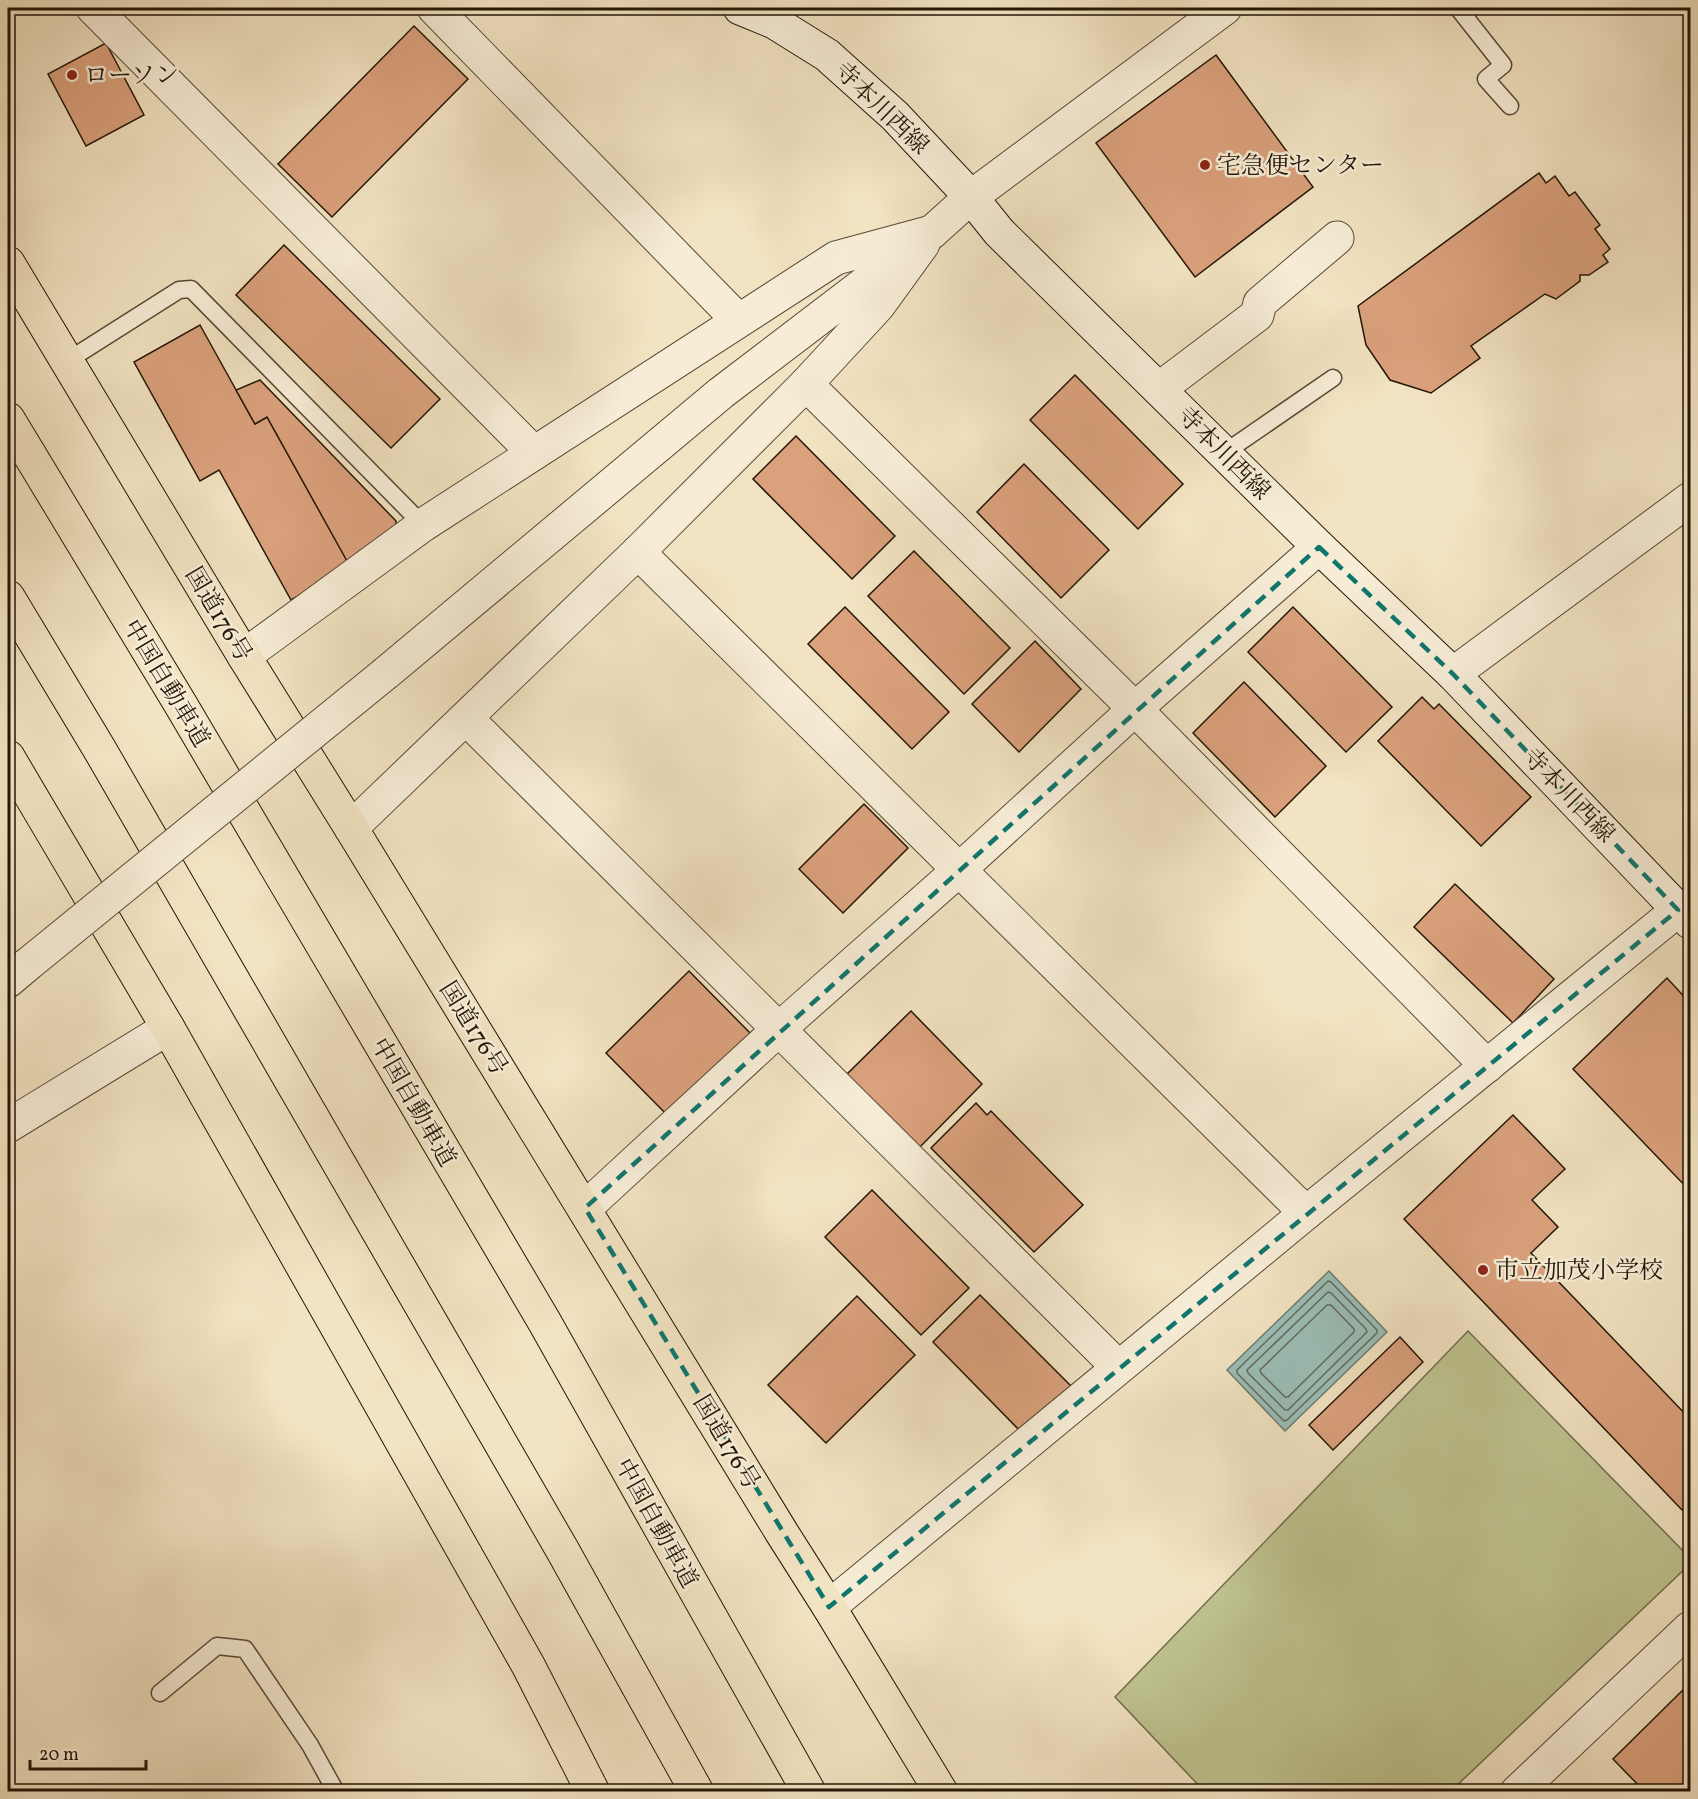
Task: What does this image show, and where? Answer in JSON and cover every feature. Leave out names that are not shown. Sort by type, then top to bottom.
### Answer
[{"type":"highway","name":"国道176号","points":[[8,263],[244,656],[941,1791]]},
{"type":"highway","name":"中国自動車道","points":[[8,419],[188,716],[544,1321],[809,1791]]},
{"type":"highway","points":[[8,597],[106,760],[551,1530],[697,1791]]},
{"type":"highway","points":[[8,757],[168,1028],[528,1665],[593,1791]]},
{"type":"street","points":[[93,8],[534,453]]},
{"type":"street","points":[[434,8],[738,320]]},
{"type":"street","name":"寺本川西線","points":[[740,8],[774,22],[827,55],[895,116],[971,197],[999,232],[1319,547],[1453,674],[1684,916]]},
{"type":"street","points":[[17,973],[386,673],[721,393],[932,232],[971,197],[1225,8]]},
{"type":"street","points":[[244,656],[423,525],[836,258],[932,232]]},
{"type":"street","points":[[351,828],[638,552],[806,384],[878,306],[932,232]]},
{"type":"street","points":[[1160,389],[1257,315],[1260,303],[1337,238]]},
{"type":"street","points":[[806,384],[1135,709],[1487,1066]]},
{"type":"street","points":[[1453,674],[1690,499]]},
{"type":"street","points":[[585,1208],[779,1029],[1319,547]]},
{"type":"street","points":[[638,552],[1306,1213]]},
{"type":"street","points":[[466,718],[1118,1367]]},
{"type":"street","points":[[829,1607],[1118,1367],[1487,1066],[1684,916]]},
{"type":"street","points":[[8,1126],[168,1028]]},
{"type":"street","points":[[1517,1791],[1690,1628]]},
{"type":"lane","points":[[1458,8],[1503,65],[1486,79],[1510,106]]},
{"type":"lane","points":[[67,361],[178,290],[191,289],[423,525]]},
{"type":"lane","points":[[1224,453],[1333,378]]},
{"type":"lane","points":[[160,1693],[218,1646],[245,1649],[310,1745],[336,1791]]},
{"type":"highlighted area","points":[[1319,547],[1453,674],[1678,910],[829,1607],[585,1208]]},
{"type":"green space","points":[[1468,1331],[1690,1558],[1690,1564],[1451,1791],[1204,1791],[1115,1697]]},
{"type":"water","points":[[1329,1271],[1387,1332],[1285,1431],[1227,1370]]},
{"type":"building","points":[[414,26],[468,79],[332,217],[278,164]]},
{"type":"building","points":[[106,43],[144,115],[86,146],[48,74]]},
{"type":"building","name":"宅急便センター","points":[[1216,55],[1313,187],[1195,277],[1096,143]]},
{"type":"building","points":[[1539,173],[1546,183],[1555,176],[1569,196],[1575,192],[1600,225],[1595,229],[1610,249],[1603,255],[1608,262],[1589,275],[1580,275],[1580,281],[1556,299],[1545,294],[1471,346],[1480,358],[1431,393],[1390,380],[1366,345],[1358,306]]},
{"type":"building","points":[[284,245],[440,399],[391,448],[236,295]]},
{"type":"building","points":[[200,325],[255,424],[267,417],[351,567],[291,600],[219,470],[200,481],[134,362]]},
{"type":"building","points":[[1075,375],[1183,484],[1138,529],[1030,420]]},
{"type":"building","points":[[260,380],[396,521],[396,534],[347,561],[267,417],[255,424],[236,390]]},
{"type":"building","points":[[796,436],[895,536],[852,579],[753,479]]},
{"type":"building","points":[[1024,464],[1109,550],[1061,598],[977,512]]},
{"type":"building","points":[[914,551],[1010,648],[964,694],[868,596]]},
{"type":"building","points":[[845,607],[949,712],[912,749],[808,644]]},
{"type":"building","points":[[1293,607],[1392,707],[1346,752],[1248,652]]},
{"type":"building","points":[[1035,641],[1081,689],[1019,752],[972,704]]},
{"type":"building","points":[[1244,682],[1326,766],[1275,817],[1193,733]]},
{"type":"building","points":[[1422,697],[1434,709],[1439,704],[1531,797],[1481,846],[1378,741]]},
{"type":"building","points":[[864,804],[908,848],[843,913],[799,869]]},
{"type":"building","points":[[1455,884],[1554,979],[1513,1023],[1414,927]]},
{"type":"building","points":[[689,971],[751,1034],[668,1116],[606,1053]]},
{"type":"building","points":[[1667,978],[1690,1003],[1690,1191],[1573,1069]]},
{"type":"building","points":[[911,1011],[982,1084],[917,1150],[845,1076]]},
{"type":"building","points":[[976,1103],[987,1115],[991,1111],[1083,1205],[1034,1252],[931,1148]]},
{"type":"building","points":[[1513,1115],[1565,1169],[1532,1200],[1558,1227],[1531,1253],[1690,1419],[1690,1502],[1682,1510],[1404,1219]]},
{"type":"building","points":[[872,1190],[969,1288],[921,1335],[825,1237]]},
{"type":"building","points":[[980,1295],[1071,1386],[1023,1434],[933,1342]]},
{"type":"building","points":[[857,1296],[915,1355],[826,1443],[768,1385]]},
{"type":"building","points":[[1400,1337],[1423,1362],[1333,1450],[1309,1425]]},
{"type":"building","points":[[1690,1683],[1690,1792],[1645,1792],[1613,1759]]},
{"type":"place","name":"ローソン","points":[[72,75]]},
{"type":"place","name":"宅急便センター","points":[[1205,165]]},
{"type":"place","name":"市立加茂小学校","points":[[1483,1270]]}]
